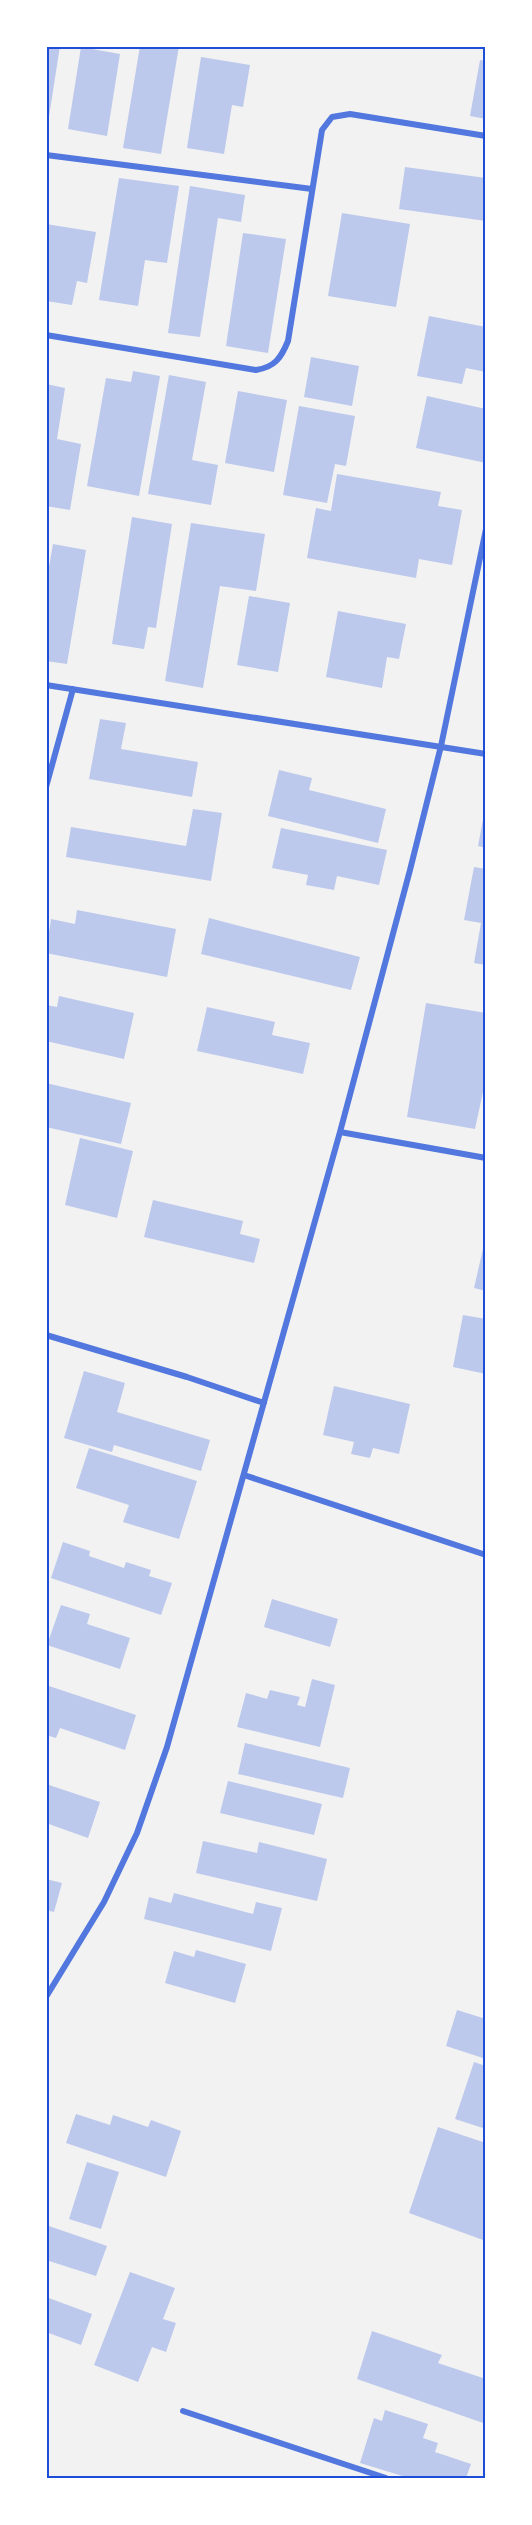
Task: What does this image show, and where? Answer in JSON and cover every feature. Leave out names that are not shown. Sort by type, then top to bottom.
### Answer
[{"type":"street","points":[[46,335],[256,370],[269,368],[281,358],[288,341],[322,130],[332,117],[350,114],[486,136]]},
{"type":"street","points":[[46,155],[312,189]]},
{"type":"street","points":[[46,1997],[104,1902],[137,1833],[167,1747],[340,1132],[441,746],[486,529]]},
{"type":"street","points":[[46,685],[486,754]]},
{"type":"street","points":[[46,788],[72,689]]},
{"type":"street","points":[[340,1132],[486,1158]]},
{"type":"street","points":[[46,1335],[264,1403]]},
{"type":"street","points":[[244,1475],[486,1555]]},
{"type":"street","points":[[183,2411],[386,2478]]},
{"type":"building","points":[[46,46],[60,46],[48,123],[46,123]]},
{"type":"building","points":[[140,46],[179,46],[161,154],[123,148]]},
{"type":"building","points":[[81,47],[120,54],[107,136],[68,129]]},
{"type":"building","points":[[201,57],[250,65],[243,107],[232,105],[224,154],[187,148]]},
{"type":"building","points":[[480,60],[486,61],[486,119],[470,116]]},
{"type":"building","points":[[405,167],[486,178],[486,221],[399,209]]},
{"type":"building","points":[[119,178],[179,186],[167,263],[145,260],[138,306],[99,300]]},
{"type":"building","points":[[190,186],[245,195],[241,222],[218,218],[200,337],[168,333]]},
{"type":"building","points":[[342,213],[410,224],[396,307],[328,296]]},
{"type":"building","points":[[46,224],[96,232],[87,283],[77,281],[72,305],[46,301]]},
{"type":"building","points":[[243,233],[286,239],[268,353],[226,346]]},
{"type":"building","points":[[429,316],[486,327],[486,372],[466,368],[462,384],[417,376]]},
{"type":"building","points":[[311,357],[359,366],[352,406],[304,397]]},
{"type":"building","points":[[133,371],[160,376],[139,496],[87,486],[106,378],[131,382]]},
{"type":"building","points":[[169,375],[206,382],[192,460],[218,465],[211,505],[148,494]]},
{"type":"building","points":[[46,384],[65,388],[57,439],[81,444],[70,510],[46,506]]},
{"type":"building","points":[[238,391],[287,400],[274,472],[225,463]]},
{"type":"building","points":[[427,396],[486,409],[486,463],[416,448]]},
{"type":"building","points":[[299,406],[355,416],[346,466],[335,464],[327,503],[283,495]]},
{"type":"building","points":[[337,474],[441,492],[438,506],[462,510],[452,565],[419,559],[416,578],[307,558],[316,508],[331,511]]},
{"type":"building","points":[[132,517],[172,524],[156,628],[148,627],[144,649],[112,644]]},
{"type":"building","points":[[191,523],[265,534],[256,591],[220,586],[203,688],[165,681]]},
{"type":"building","points":[[53,544],[86,550],[67,664],[46,661],[46,584]]},
{"type":"building","points":[[249,596],[290,603],[278,672],[237,665]]},
{"type":"building","points":[[338,611],[406,624],[399,659],[387,657],[382,688],[326,677]]},
{"type":"building","points":[[100,719],[126,723],[121,749],[198,762],[192,797],[89,779]]},
{"type":"building","points":[[279,770],[312,778],[309,790],[386,809],[378,843],[268,816]]},
{"type":"building","points":[[193,809],[222,813],[211,881],[66,857],[71,827],[186,846]]},
{"type":"building","points":[[484,814],[486,815],[486,848],[478,846]]},
{"type":"building","points":[[281,828],[387,850],[379,885],[337,876],[334,890],[306,885],[308,875],[272,868]]},
{"type":"building","points":[[474,867],[486,869],[486,965],[474,963],[481,923],[464,920]]},
{"type":"building","points":[[77,910],[176,929],[167,977],[46,953],[51,919],[75,924]]},
{"type":"building","points":[[209,918],[360,957],[351,990],[201,954]]},
{"type":"building","points":[[59,996],[134,1013],[124,1059],[46,1041],[46,1005],[57,1007]]},
{"type":"building","points":[[426,1003],[486,1013],[486,1078],[475,1129],[407,1117]]},
{"type":"building","points":[[207,1007],[275,1022],[272,1035],[310,1043],[303,1074],[197,1051]]},
{"type":"building","points":[[46,1083],[131,1103],[121,1144],[46,1127]]},
{"type":"building","points":[[80,1138],[133,1151],[117,1218],[65,1205]]},
{"type":"building","points":[[153,1200],[243,1221],[240,1234],[260,1239],[254,1263],[144,1237]]},
{"type":"building","points":[[486,1240],[486,1291],[474,1288]]},
{"type":"building","points":[[463,1315],[486,1319],[486,1374],[453,1367]]},
{"type":"building","points":[[84,1371],[125,1383],[117,1412],[210,1440],[201,1471],[114,1445],[112,1452],[64,1438]]},
{"type":"building","points":[[334,1386],[410,1404],[399,1454],[373,1448],[370,1458],[351,1454],[354,1442],[323,1435]]},
{"type":"building","points":[[89,1448],[197,1481],[179,1539],[123,1522],[129,1505],[76,1488]]},
{"type":"building","points":[[63,1542],[90,1551],[89,1556],[124,1568],[126,1562],[151,1570],[149,1576],[172,1583],[161,1615],[51,1578]]},
{"type":"building","points":[[272,1599],[338,1619],[330,1647],[264,1627]]},
{"type":"building","points":[[61,1605],[90,1614],[87,1624],[130,1638],[120,1669],[47,1645]]},
{"type":"building","points":[[312,1679],[335,1685],[320,1747],[237,1727],[246,1693],[267,1699],[270,1690],[300,1697],[297,1705],[305,1707]]},
{"type":"building","points":[[46,1685],[136,1715],[125,1750],[60,1728],[56,1738],[46,1735]]},
{"type":"building","points":[[245,1743],[350,1768],[343,1798],[238,1774]]},
{"type":"building","points":[[228,1781],[322,1804],[314,1835],[220,1813]]},
{"type":"building","points":[[46,1784],[100,1802],[88,1838],[46,1823]]},
{"type":"building","points":[[203,1841],[257,1853],[259,1842],[327,1859],[317,1901],[196,1873]]},
{"type":"building","points":[[46,1879],[62,1883],[54,1912],[46,1910]]},
{"type":"building","points":[[174,1893],[253,1914],[256,1902],[282,1908],[271,1951],[144,1919],[149,1897],[171,1903]]},
{"type":"building","points":[[196,1950],[246,1964],[235,2003],[165,1983],[174,1951],[194,1957]]},
{"type":"building","points":[[457,2010],[486,2019],[486,2059],[446,2046]]},
{"type":"building","points":[[474,2062],[486,2066],[486,2129],[455,2119]]},
{"type":"building","points":[[76,2114],[110,2125],[113,2115],[148,2127],[151,2120],[181,2131],[166,2177],[66,2143]]},
{"type":"building","points":[[438,2127],[486,2143],[486,2232],[483,2240],[409,2213]]},
{"type":"building","points":[[87,2162],[119,2172],[101,2229],[69,2219]]},
{"type":"building","points":[[46,2225],[107,2246],[96,2276],[46,2260]]},
{"type":"building","points":[[130,2272],[175,2288],[163,2319],[176,2323],[166,2352],[152,2347],[138,2382],[94,2365]]},
{"type":"building","points":[[46,2297],[92,2314],[81,2345],[46,2332]]},
{"type":"building","points":[[372,2331],[442,2355],[438,2363],[486,2379],[486,2424],[357,2379]]},
{"type":"building","points":[[385,2410],[428,2424],[423,2438],[438,2443],[435,2452],[471,2464],[466,2478],[409,2478],[360,2463],[374,2418],[382,2421]]}]
